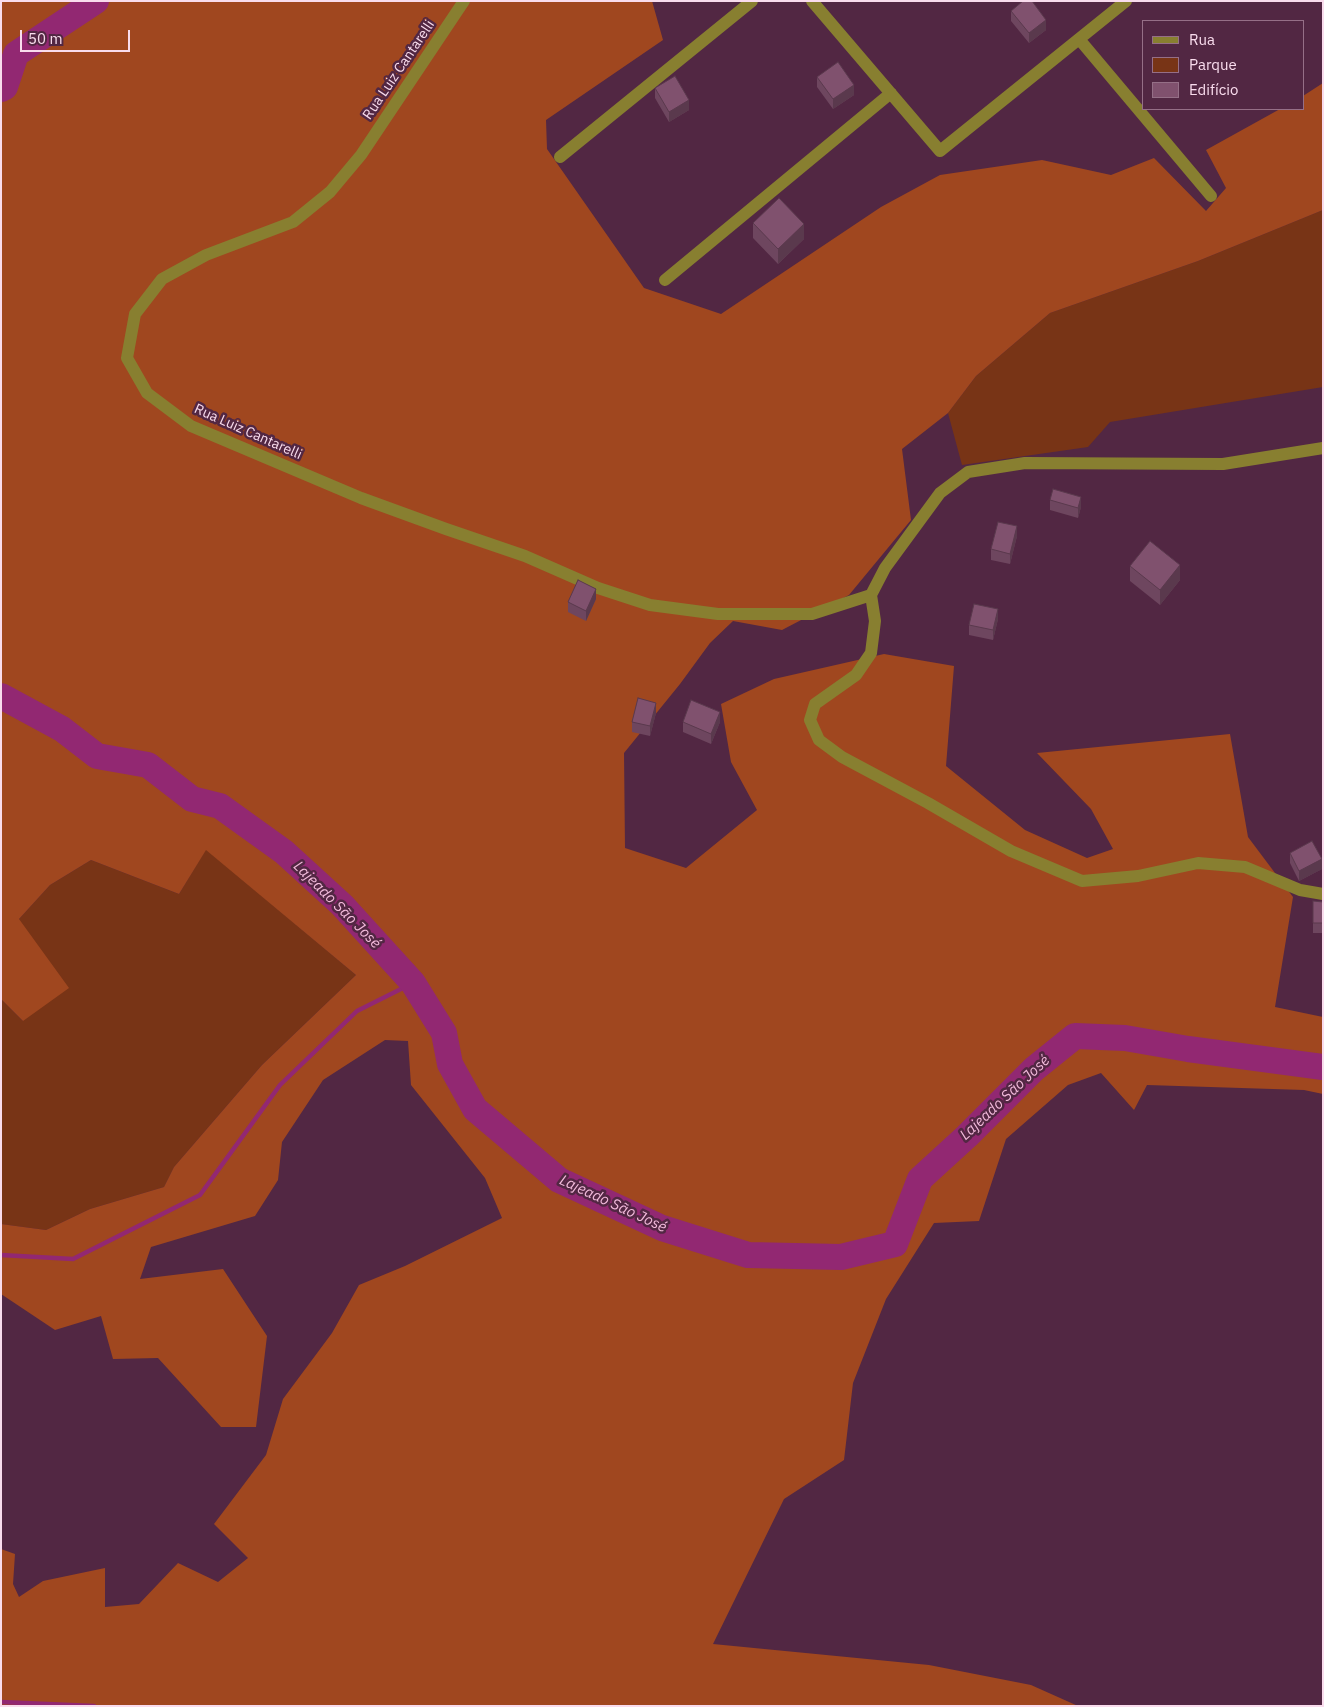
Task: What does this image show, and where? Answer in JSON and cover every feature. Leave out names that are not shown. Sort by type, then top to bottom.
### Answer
[{"type":"street","name":"Rua Luiz Cantarelli","points":[[464,1],[361,155],[330,192],[293,222],[206,255],[162,279],[135,314],[127,358],[147,393],[191,426],[361,498],[525,556],[598,588],[650,605],[718,614],[812,614],[871,595]]},
{"type":"street","points":[[560,157],[752,1]]},
{"type":"street","points":[[812,1],[940,151],[1126,1]]},
{"type":"street","points":[[1079,39],[1211,196]]},
{"type":"street","points":[[665,280],[891,93]]},
{"type":"street","points":[[1323,448],[1223,464],[1025,462],[968,472],[940,494],[886,568],[871,595],[875,621],[871,653],[856,675],[815,704],[810,720],[820,740],[842,757],[928,803],[1011,851],[1082,881],[1138,876],[1198,863],[1245,867],[1300,890],[1323,894]]},
{"type":"green space","points":[[1323,210],[1323,387],[1110,422],[1088,447],[962,465],[948,413],[976,376],[1050,313],[1198,261]]},
{"type":"green space","points":[[206,849],[356,975],[262,1065],[174,1167],[164,1187],[90,1209],[46,1230],[1,1224],[1,999],[23,1021],[19,919],[50,885],[91,860],[179,894]]},
{"type":"shaded area","points":[[1,1],[652,1],[663,40],[546,120],[547,149],[644,288],[721,314],[881,207],[940,175],[1042,160],[1111,175],[1154,158],[1206,211],[1226,188],[1206,150],[1278,110],[1304,110],[1304,95],[1323,83],[1323,210],[1198,261],[1050,313],[976,376],[948,413],[902,449],[911,520],[849,595],[782,630],[733,621],[710,643],[680,684],[624,753],[625,848],[686,868],[757,810],[731,762],[721,704],[774,679],[884,654],[954,666],[946,766],[1025,830],[1087,858],[1113,849],[1091,809],[1037,753],[1230,734],[1248,837],[1293,897],[1275,1007],[1323,1017],[1323,1094],[1304,1090],[1147,1085],[1134,1110],[1101,1073],[1068,1085],[1006,1139],[979,1221],[934,1223],[886,1299],[853,1383],[844,1460],[784,1499],[713,1644],[929,1665],[1031,1685],[1078,1706],[1,1706],[1,1549],[15,1554],[13,1584],[19,1597],[43,1581],[105,1568],[105,1607],[139,1604],[178,1563],[218,1582],[248,1558],[214,1524],[266,1455],[283,1399],[332,1333],[359,1285],[405,1266],[502,1218],[485,1178],[411,1085],[408,1041],[385,1040],[323,1080],[282,1142],[278,1180],[255,1216],[151,1247],[140,1279],[223,1269],[267,1336],[256,1427],[221,1427],[158,1358],[113,1359],[101,1316],[55,1330],[1,1294],[1,1224],[46,1230],[90,1209],[164,1187],[174,1167],[262,1065],[356,975],[206,850],[179,894],[91,860],[50,885],[19,919],[69,988],[23,1021],[1,999]]},
{"type":"building","points":[[1023,1],[1032,1],[1046,20],[1029,33],[1011,11]]},
{"type":"building","points":[[838,62],[854,85],[833,99],[817,77]]},
{"type":"building","points":[[675,76],[689,100],[669,112],[655,88]]},
{"type":"building","points":[[779,198],[804,224],[778,249],[753,223]]},
{"type":"building","points":[[1053,489],[1081,497],[1078,508],[1050,500]]},
{"type":"building","points":[[998,522],[1017,526],[1010,554],[991,549]]},
{"type":"building","points":[[1150,541],[1180,565],[1160,590],[1130,566]]},
{"type":"building","points":[[578,580],[596,589],[586,611],[568,602]]},
{"type":"building","points":[[974,604],[998,609],[993,630],[969,625]]},
{"type":"building","points":[[638,698],[656,703],[650,726],[632,722]]},
{"type":"building","points":[[691,700],[720,712],[711,734],[683,722]]},
{"type":"building","points":[[1312,841],[1322,859],[1299,871],[1290,853]]},
{"type":"building","points":[[1313,901],[1323,902],[1323,923],[1313,923]]},
{"type":"waterway","name":"Lajeado São José","points":[[1,89],[5,87],[16,54],[96,1]]},
{"type":"waterway","name":"Lajeado São José","points":[[1,696],[62,729],[97,756],[148,765],[192,799],[220,806],[284,852],[342,905],[413,983],[444,1033],[450,1064],[475,1109],[559,1180],[662,1228],[748,1255],[841,1257],[895,1244],[920,1179],[967,1136],[1034,1069],[1075,1036],[1125,1038],[1188,1049],[1323,1067]]},
{"type":"waterway","points":[[1,1255],[73,1259],[200,1195],[280,1085],[357,1011],[413,983]]},
{"type":"waterway","points":[[1,1702],[94,1706]]}]
